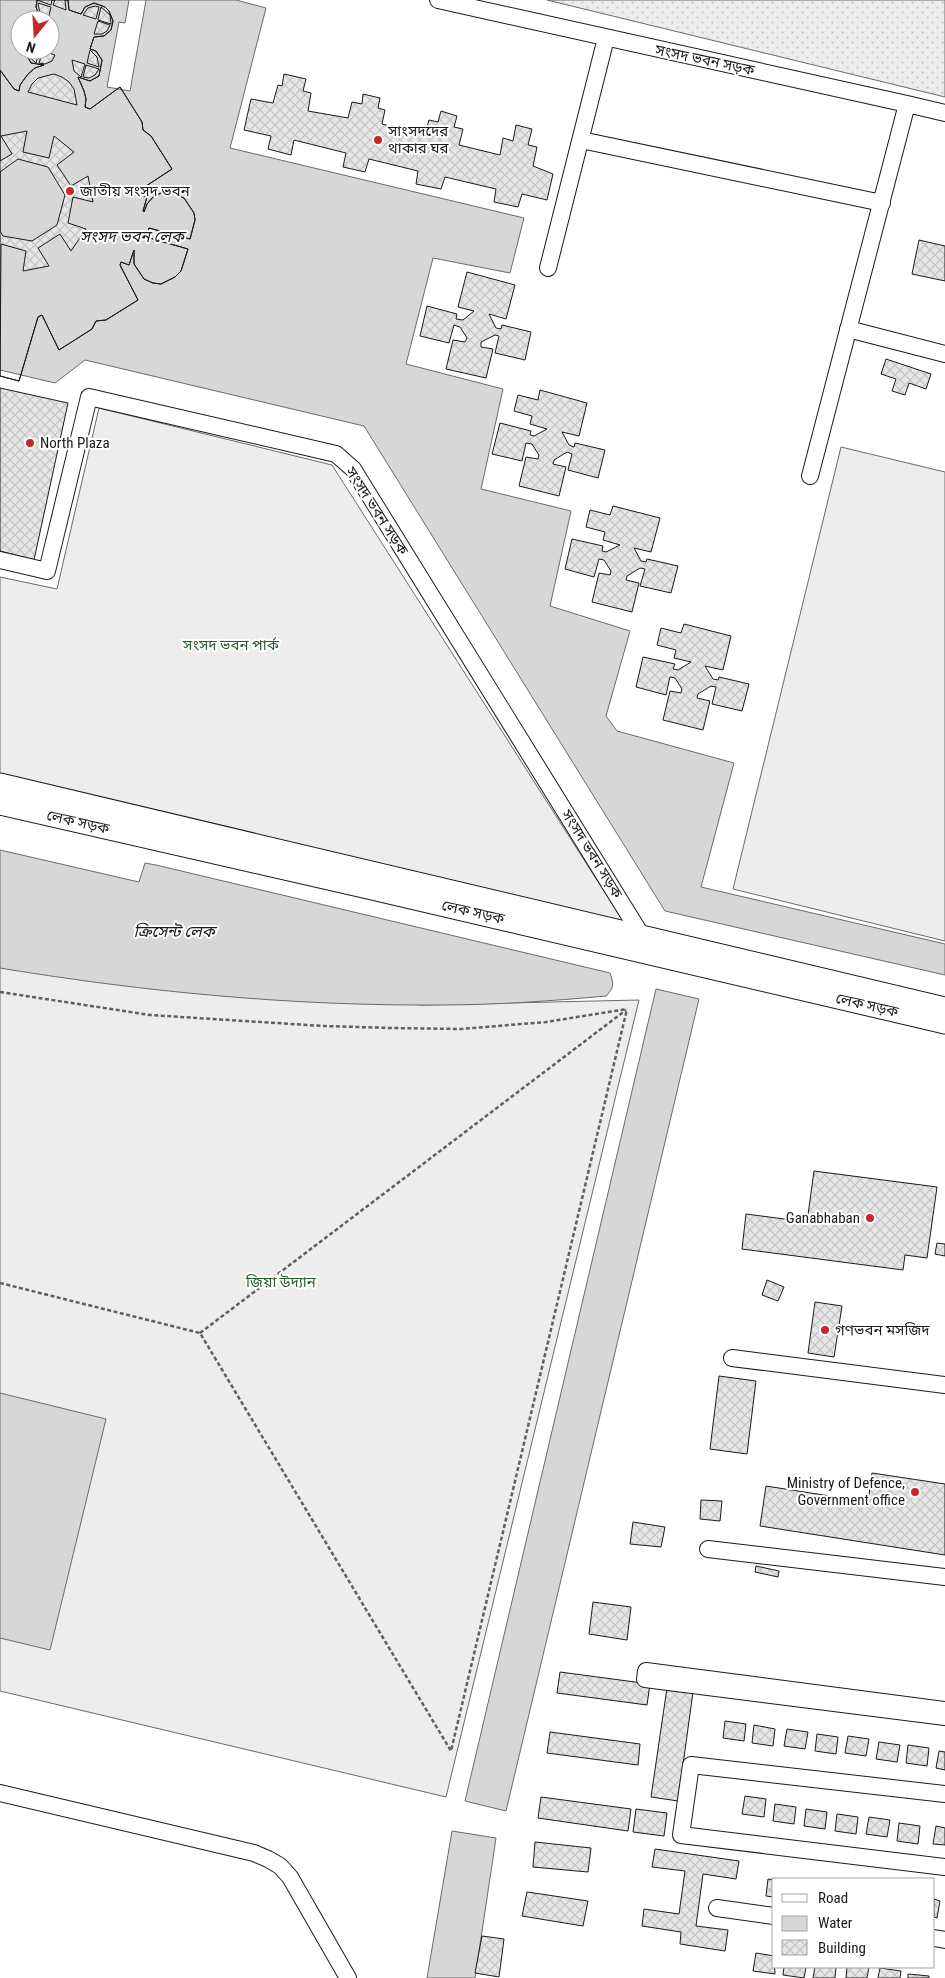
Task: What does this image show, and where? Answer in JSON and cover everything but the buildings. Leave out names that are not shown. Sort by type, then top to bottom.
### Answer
[{"type":"main road","points":[[0,784],[945,1008]]},
{"type":"main road","name":"লেক সড়ক","points":[[0,804],[945,1023]]},
{"type":"lane","name":"সংসদ ভবন সড়ক","points":[[438,0],[945,112]]},
{"type":"lane","points":[[548,268],[606,38]]},
{"type":"lane","points":[[810,476],[907,104]]},
{"type":"lane","points":[[580,140],[882,203]]},
{"type":"lane","points":[[848,329],[945,354]]},
{"type":"lane","name":"সংসদ ভবন সড়ক","points":[[0,560],[47,571],[89,397],[336,454],[353,469],[652,954]]},
{"type":"lane","points":[[732,1358],[945,1385]]},
{"type":"lane","points":[[708,1549],[945,1578]]},
{"type":"lane","points":[[945,1710],[646,1671],[645,1679],[945,1718]]},
{"type":"lane","points":[[945,1794],[691,1765],[681,1834],[945,1867]]},
{"type":"lane","points":[[0,1793],[254,1853],[268,1859],[280,1866],[290,1877],[348,1978]]},
{"type":"lane","points":[[717,1908],[772,1916]]},
{"type":"path","points":[[0,992],[150,1015],[392,1028],[461,1029],[546,1022],[627,1009]]},
{"type":"path","points":[[0,1283],[200,1333],[451,1751],[627,1009]]},
{"type":"path","points":[[200,1333],[627,1009]]},
{"type":"shaded area","points":[[547,0],[945,0],[945,97]]},
{"type":"shaded area","name":"সংসদ ভবন পার্ক","points":[[99,408],[332,465],[625,924],[0,779],[0,577],[57,589]]},
{"type":"shaded area","points":[[841,447],[945,472],[945,941],[733,889]]},
{"type":"shaded area","name":"জিয়া উদ্যান","points":[[0,966],[422,1005],[639,1000],[446,1797],[0,1691]]},
{"type":"water","name":"সংসদ ভবন লেক","points":[[0,0],[236,0],[266,8],[230,148],[524,218],[510,273],[433,258],[406,364],[503,389],[481,489],[571,511],[550,606],[630,631],[606,716],[617,731],[734,763],[701,887],[945,944],[945,975],[665,911],[364,426],[85,360],[55,383],[0,370]]},
{"type":"water","name":"ক্রিসেন্ট লেক","points":[[0,850],[139,882],[145,863],[156,865],[610,973],[612,980],[611,991],[606,996],[481,1004],[385,1005],[330,1003],[164,991],[0,968]]},
{"type":"water","points":[[656,989],[699,999],[506,1811],[465,1801]]},
{"type":"water","points":[[0,1393],[106,1419],[50,1650],[0,1638]]},
{"type":"water","points":[[452,1831],[496,1838],[475,1978],[427,1978]]},
{"type":"pier","points":[[129,0],[146,0],[130,91],[107,87],[119,22],[125,23]]},
{"type":"place","name":"সাংসদদের থাকার ঘর","points":[[378,140]]},
{"type":"place","name":"জাতীয় সংসদ ভবন","points":[[70,191]]},
{"type":"place","name":"North Plaza","points":[[30,443]]},
{"type":"place","name":"Ganabhaban","points":[[870,1218]]},
{"type":"place","name":"গণভবন মসজিদ","points":[[825,1330]]},
{"type":"place","name":"Ministry of Defence, Government office","points":[[915,1492]]}]
